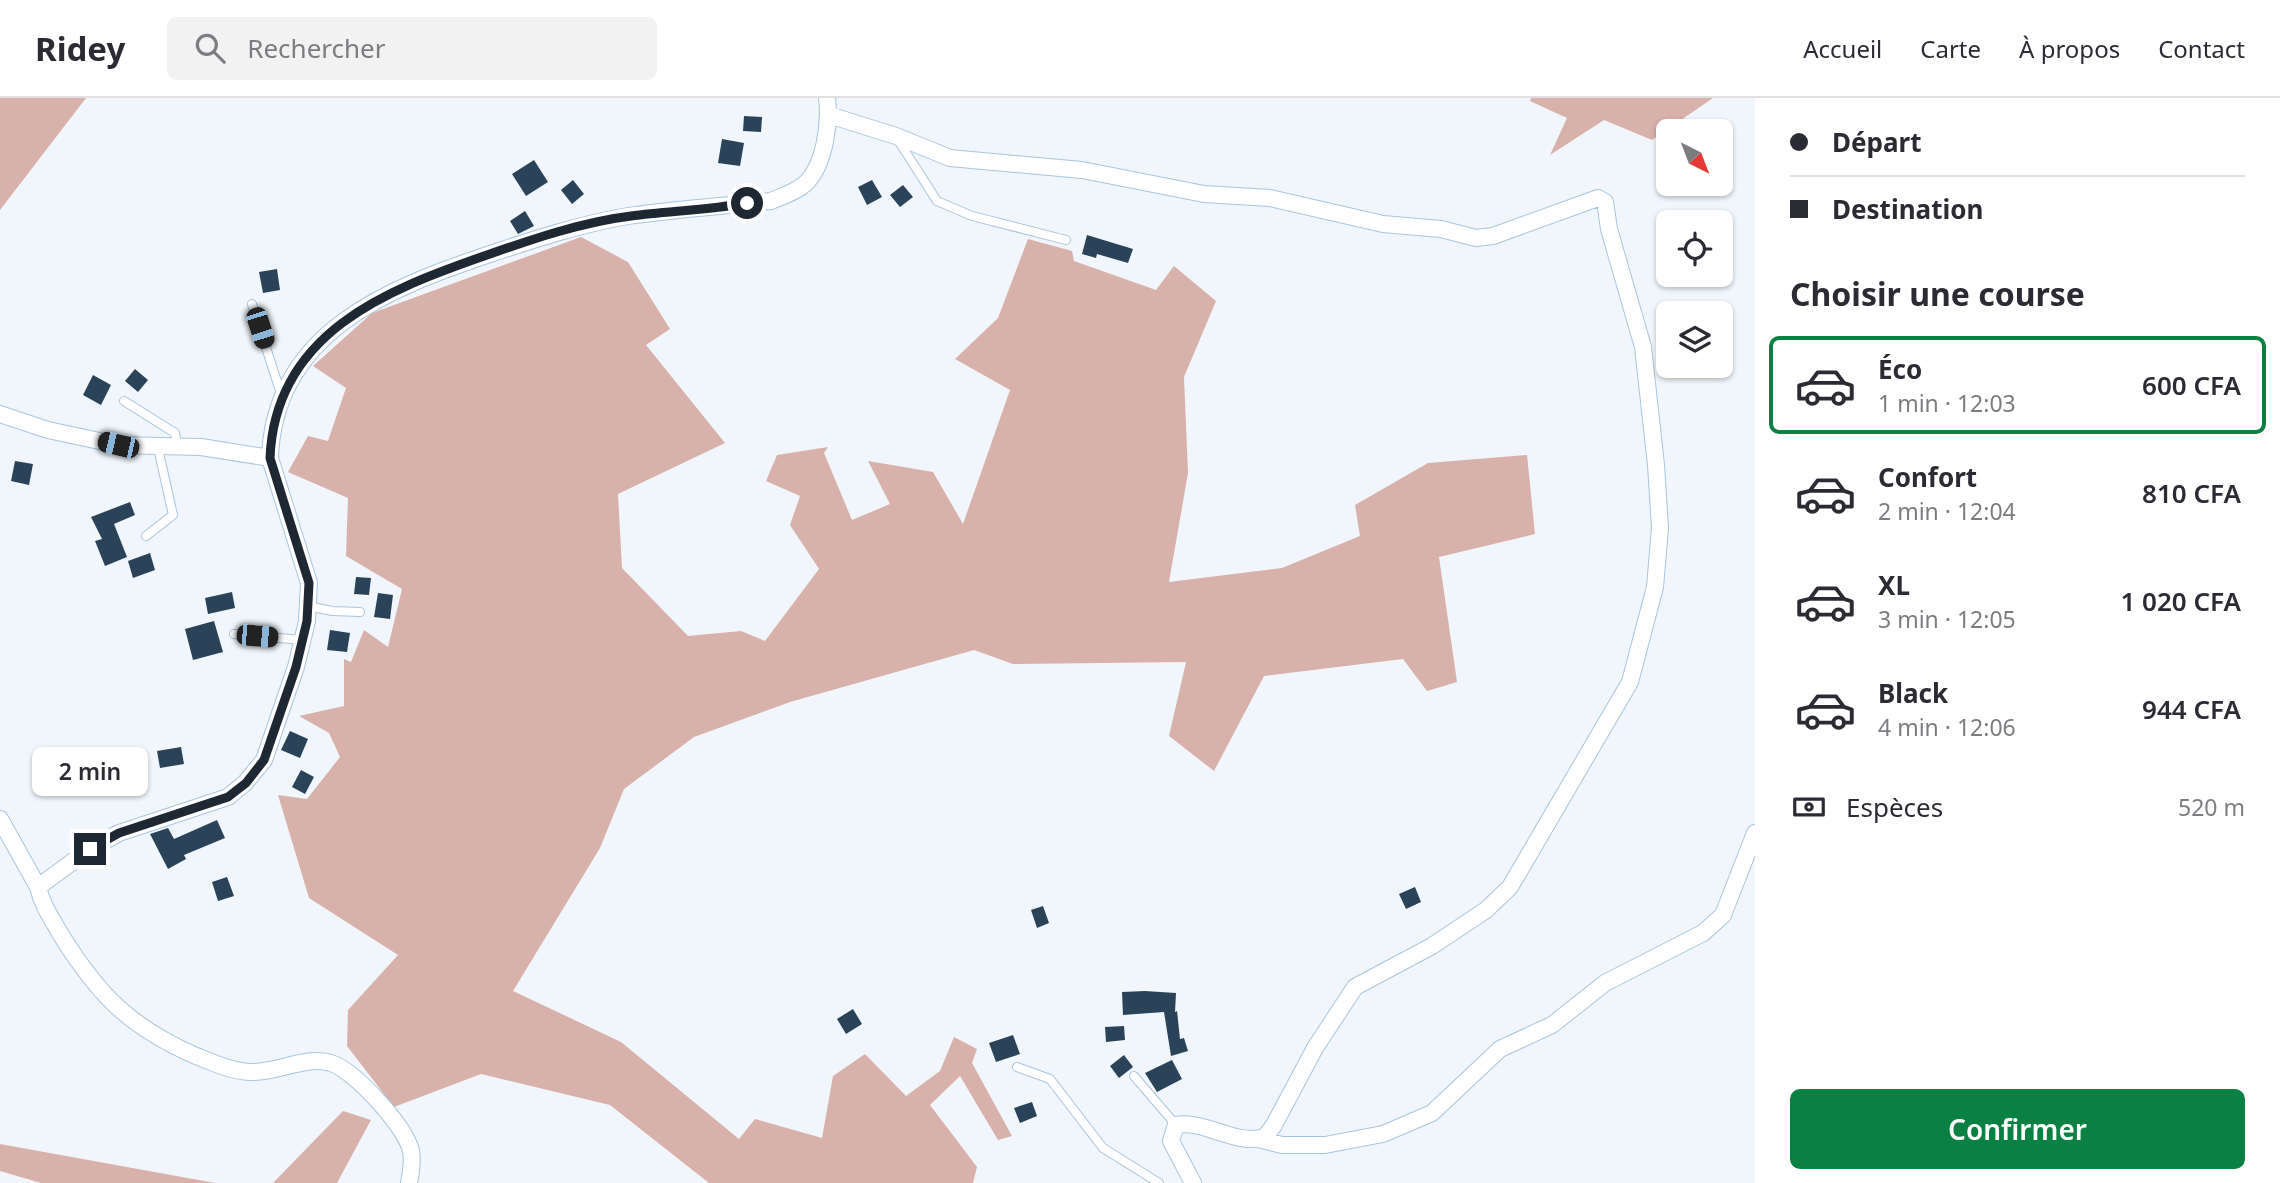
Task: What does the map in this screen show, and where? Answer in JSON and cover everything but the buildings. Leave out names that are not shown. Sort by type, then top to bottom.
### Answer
[{"type":"street","points":[[38,887],[90,849],[119,833],[228,797],[246,783],[264,760],[283,710],[302,640],[309,583],[270,458],[271,438],[288,386],[302,363],[335,327],[371,302],[418,278],[594,223],[771,201],[792,192],[806,183],[820,160],[829,115],[827,98]]},
{"type":"street","points":[[829,115],[896,136],[950,158],[1082,170],[1204,194],[1270,198],[1383,224],[1441,229],[1476,238],[1493,236],[1598,198],[1605,202],[1612,240],[1643,347],[1660,528],[1654,587],[1630,682],[1510,887],[1486,910],[1432,946],[1355,987],[1315,1048],[1265,1137],[1247,1140],[1187,1123],[1176,1125],[1171,1141],[1193,1183]]},
{"type":"street","points":[[0,414],[48,430],[118,445],[158,448],[177,446],[248,453],[270,458]]},
{"type":"street","points":[[248,453],[271,438]]},
{"type":"street","points":[[0,819],[38,887],[41,902],[89,978],[113,1006],[168,1044],[214,1063],[254,1073],[328,1061],[340,1066],[384,1109],[405,1137],[412,1160],[409,1183]]},
{"type":"street","points":[[1258,1139],[1282,1145],[1325,1145],[1383,1134],[1432,1113],[1500,1049],[1552,1025],[1605,983],[1703,933],[1723,915],[1755,833]]},
{"type":"lane","points":[[896,136],[937,201],[972,216],[1066,240]]},
{"type":"lane","points":[[252,304],[283,400]]},
{"type":"lane","points":[[124,401],[175,433],[177,446]]},
{"type":"lane","points":[[146,536],[173,515],[158,448]]},
{"type":"lane","points":[[308,606],[332,611],[360,612]]},
{"type":"lane","points":[[234,634],[302,640]]},
{"type":"lane","points":[[1017,1067],[1050,1079],[1103,1148],[1159,1183]]},
{"type":"lane","points":[[1133,1076],[1176,1125]]},
{"type":"shaded area","points":[[0,98],[86,98],[0,210]]},
{"type":"shaded area","points":[[1531,98],[1713,98],[1682,119],[1656,119],[1656,137],[1652,140],[1604,120],[1550,155],[1567,118],[1530,101]]},
{"type":"shaded area","points":[[581,237],[628,262],[670,329],[646,345],[725,443],[618,494],[622,568],[688,636],[741,631],[765,641],[819,569],[790,525],[800,496],[766,481],[777,455],[828,447],[824,453],[852,520],[890,504],[868,461],[933,472],[963,524],[1010,390],[955,359],[998,318],[1028,239],[1072,251],[1074,261],[1156,290],[1174,266],[1216,301],[1184,377],[1188,473],[1169,582],[1282,568],[1360,536],[1355,505],[1428,463],[1527,455],[1535,534],[1439,557],[1457,682],[1427,691],[1403,659],[1264,676],[1214,771],[1169,736],[1186,662],[1013,664],[974,650],[790,702],[694,737],[624,789],[600,848],[513,991],[621,1042],[739,1139],[755,1119],[822,1138],[833,1076],[865,1054],[906,1096],[940,1071],[954,1037],[977,1049],[972,1063],[1012,1136],[998,1140],[960,1076],[930,1105],[977,1167],[973,1183],[709,1183],[610,1105],[481,1074],[394,1107],[347,1046],[348,1010],[398,955],[309,898],[278,795],[307,799],[340,757],[329,733],[299,716],[344,706],[344,659],[351,662],[364,630],[388,647],[402,589],[346,556],[348,498],[288,472],[308,436],[328,441],[346,388],[313,366],[372,313]]},
{"type":"shaded area","points":[[343,1111],[371,1120],[337,1183],[273,1183]]},
{"type":"shaded area","points":[[0,1144],[215,1183],[41,1183],[0,1171]]},
{"type":"route","points":[[90,849],[119,833],[228,797],[246,783],[264,760],[296,667],[307,621],[309,583],[270,458],[271,438],[288,386],[302,363],[335,327],[371,302],[418,278],[521,244],[594,223],[630,216],[747,203]]}]
